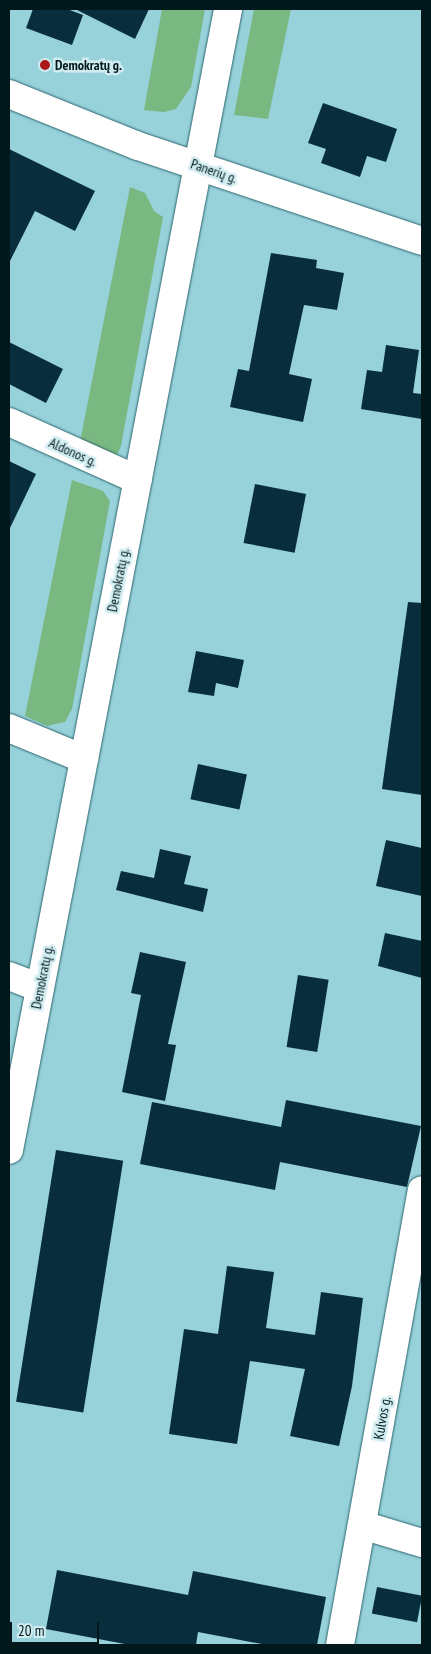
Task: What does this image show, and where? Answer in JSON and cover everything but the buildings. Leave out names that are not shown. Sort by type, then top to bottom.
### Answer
[{"type":"street","name":"Demokratų g.","points":[[9,1150],[228,9]]},
{"type":"street","name":"Panerių g.","points":[[9,94],[198,166],[422,241]]},
{"type":"street","name":"Aldonos g.","points":[[9,422],[138,480]]},
{"type":"street","points":[[9,728],[84,759]]},
{"type":"street","points":[[9,976],[40,988]]},
{"type":"street","name":"Kulvos g.","points":[[340,1645],[422,1190]]},
{"type":"street","points":[[362,1525],[422,1544]]},
{"type":"green space","points":[[162,9],[205,9],[191,87],[176,109],[164,112],[144,110]]},
{"type":"green space","points":[[254,9],[291,9],[268,119],[234,115]]},
{"type":"green space","points":[[130,187],[145,193],[154,211],[163,217],[121,446],[117,455],[104,457],[79,447]]},
{"type":"green space","points":[[72,480],[103,491],[110,501],[72,709],[65,722],[47,726],[25,716]]},
{"type":"place","name":"Demokratų g.","points":[[45,65]]}]
